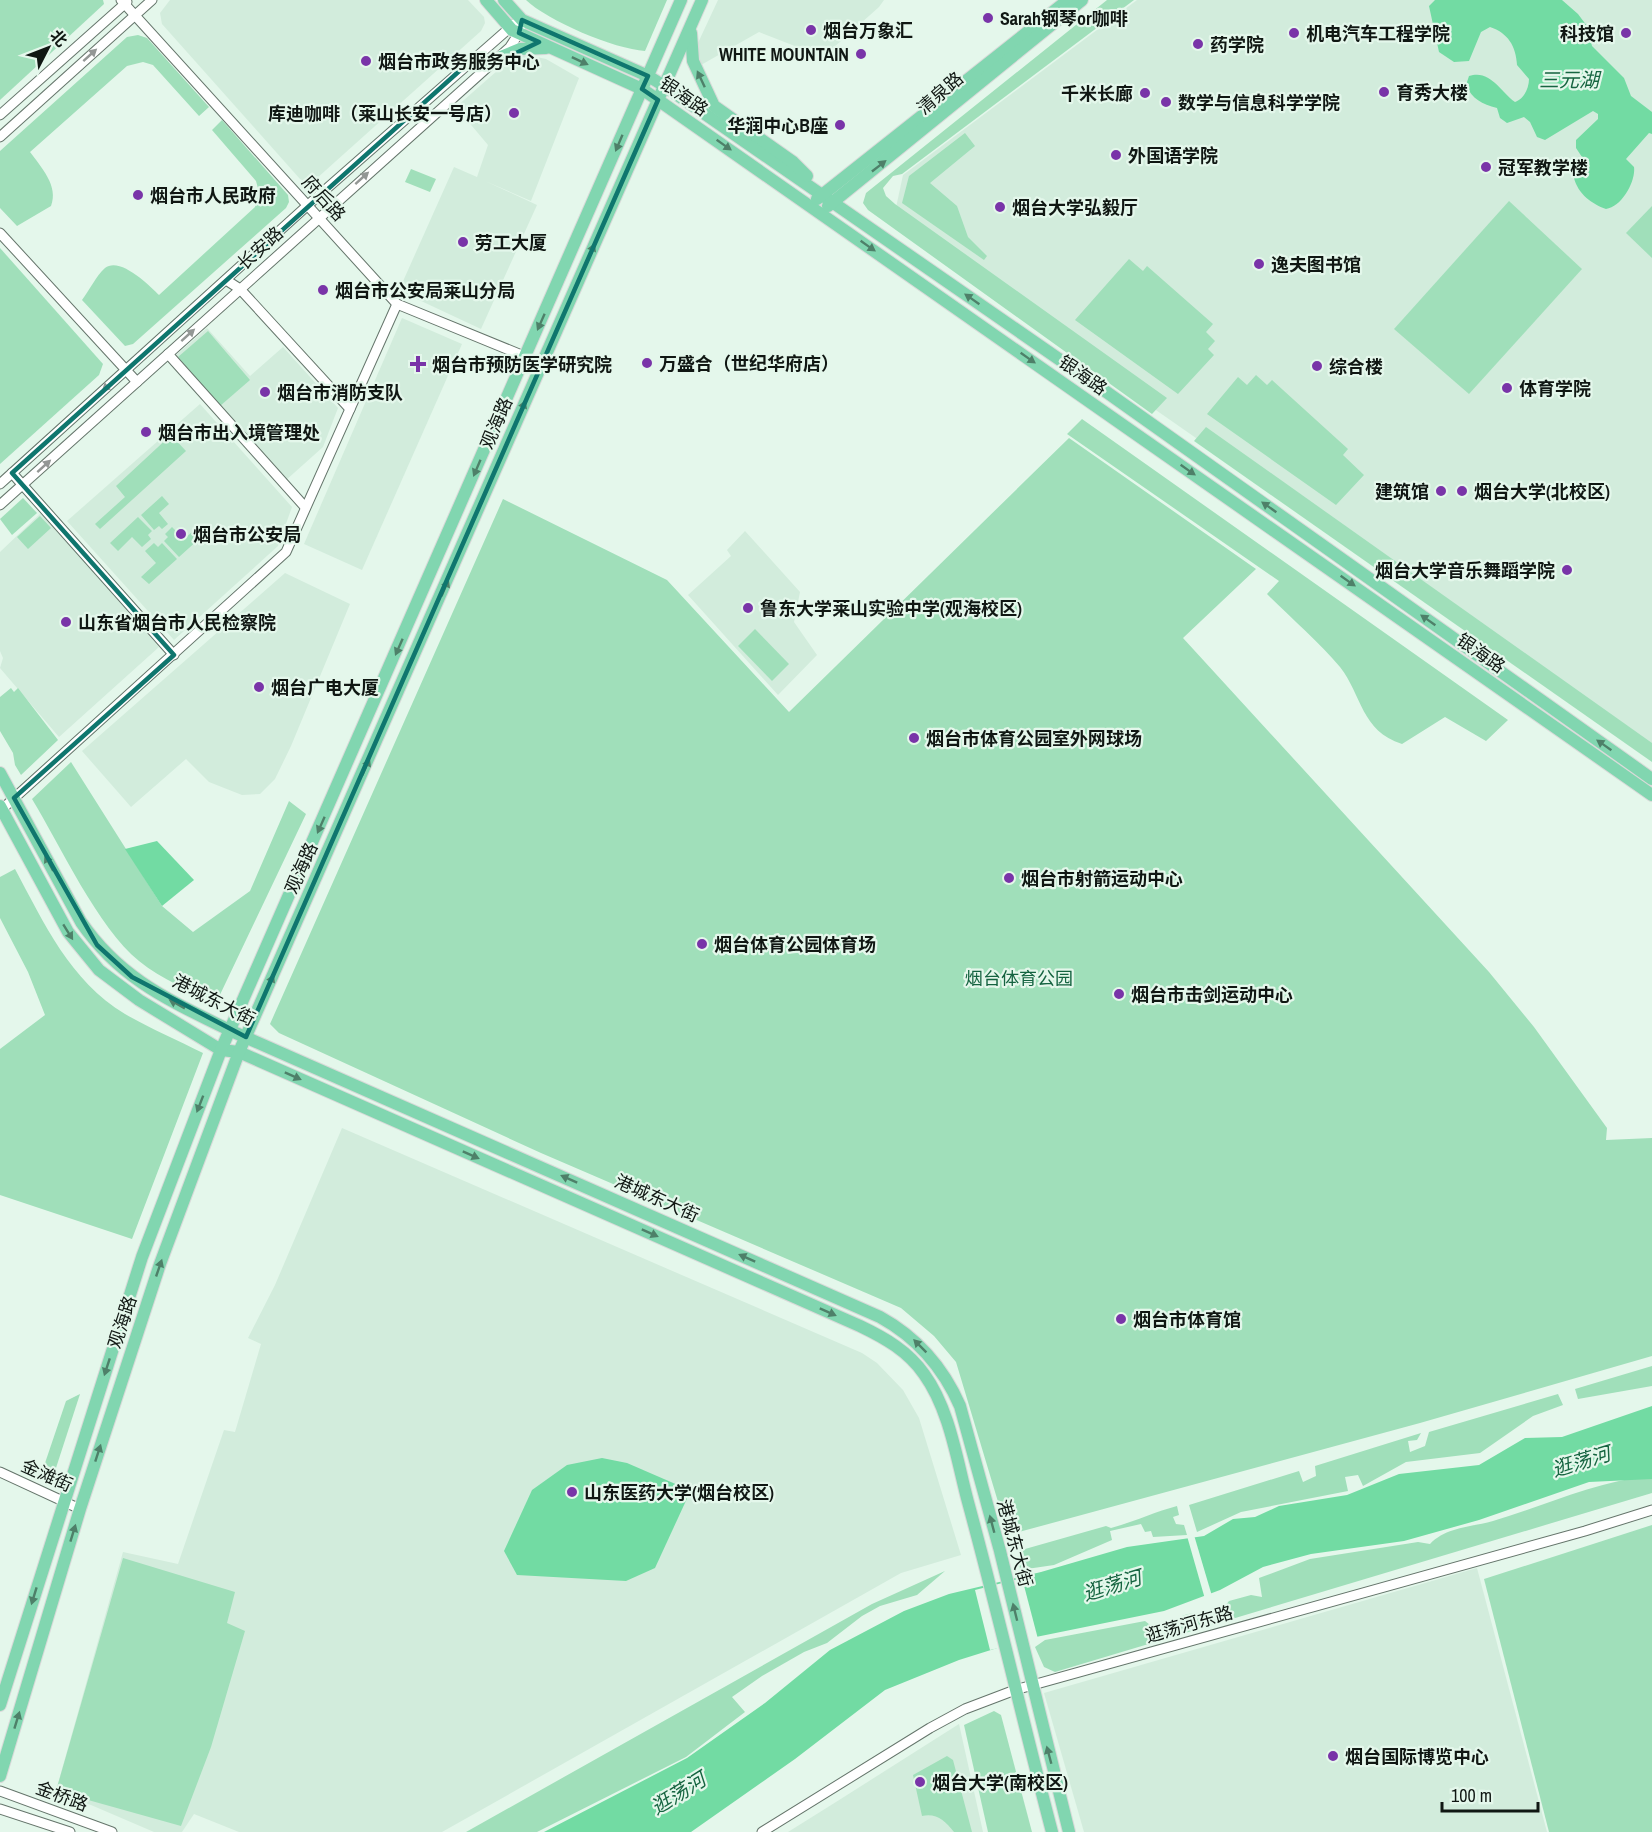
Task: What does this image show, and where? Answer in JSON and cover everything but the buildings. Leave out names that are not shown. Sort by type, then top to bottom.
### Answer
[{"type":"main road","name":"银海路","points":[[486,0],[514,30],[642,89],[1652,795]]},
{"type":"main road","name":"银海路","points":[[504,0],[522,20],[648,76],[666,87],[1105,391],[1652,779]]},
{"type":"main road","name":"观海路","points":[[0,1705],[142,1257],[221,1050],[681,0]]},
{"type":"main road","name":"观海路","points":[[0,1776],[80,1509],[160,1264],[239,1052],[432,619],[541,363],[658,100],[666,87],[702,0]]},
{"type":"main road","name":"清泉路","points":[[809,205],[819,192],[1068,0]]},
{"type":"main road","name":"清泉路","points":[[820,213],[1082,0]]},
{"type":"main road","points":[[693,21],[690,52],[714,106],[793,162],[819,192]]},
{"type":"main road","points":[[491,63],[520,49],[552,48]]},
{"type":"main road","name":"港城东大街","points":[[0,773],[81,922],[105,953],[132,977],[229,1030],[898,1327],[924,1349],[952,1387],[960,1406],[1007,1581],[1069,1832]]},
{"type":"main road","name":"港城东大街","points":[[1,809],[68,933],[99,970],[139,1000],[221,1050],[239,1052],[860,1326],[895,1345],[925,1374],[944,1414],[992,1587],[1014,1690],[1052,1832]]},
{"type":"street","points":[[0,137],[152,0]]},
{"type":"street","points":[[0,115],[125,1]]},
{"type":"street","name":"府后路","points":[[125,1],[135,16],[397,304],[541,363]]},
{"type":"street","name":"长安路","points":[[0,505],[491,63],[522,20]]},
{"type":"street","points":[[0,484],[476,56],[514,30]]},
{"type":"street","points":[[476,56],[491,63]]},
{"type":"street","points":[[37,82],[47,94]]},
{"type":"street","points":[[0,233],[136,382]]},
{"type":"street","points":[[226,279],[240,289],[350,409]]},
{"type":"street","points":[[1,809],[286,552],[397,304]]},
{"type":"street","points":[[168,354],[305,507]]},
{"type":"street","points":[[12,473],[174,655]]},
{"type":"street","name":"金滩街","points":[[0,1472],[80,1509]]},
{"type":"street","name":"逛荡河东路","points":[[762,1832],[930,1728],[965,1709],[1014,1690],[1585,1531],[1652,1510]]},
{"type":"street","name":"金桥路","points":[[0,1791],[112,1832]]},
{"type":"street","name":"金桥路","points":[[0,1809],[70,1832]]},
{"type":"highlighted area","points":[[522,20],[648,76],[642,89],[658,100],[246,1037],[132,977],[97,945],[14,798],[174,655],[12,473],[476,56],[487,67],[539,42],[519,33]]},
{"type":"shaded area","points":[[170,0],[468,0],[484,17],[485,23],[481,31],[316,179],[307,182],[300,179],[162,24],[160,13]]},
{"type":"shaded area","points":[[718,0],[884,0],[823,57],[759,32],[701,65],[697,45]]},
{"type":"shaded area","name":"烟台大学(北校区)","points":[[1137,0],[1652,0],[1652,756],[892,226],[903,175]]},
{"type":"shaded area","points":[[527,55],[546,59],[579,78],[531,201],[485,181],[537,205],[481,329],[404,293],[400,288],[454,167],[477,177],[488,145],[456,107],[506,63]]},
{"type":"shaded area","points":[[402,318],[462,344],[362,570],[304,544]]},
{"type":"shaded area","name":"烟台市消防支队","points":[[207,328],[250,376],[283,347],[338,408],[323,447],[285,481],[175,356]]},
{"type":"shaded area","name":"烟台市公安局","points":[[200,404],[292,507],[278,546],[174,640],[67,521]]},
{"type":"shaded area","points":[[41,513],[159,647],[59,737],[0,668],[3,658],[0,651],[0,552]]},
{"type":"shaded area","name":"鲁东大学莱山实验中学(观海校区)","points":[[745,531],[800,592],[794,622],[817,655],[778,695],[688,595],[731,556],[727,550]]},
{"type":"shaded area","points":[[285,573],[350,604],[275,779],[260,794],[242,795],[209,782],[186,759],[131,807],[82,751]]},
{"type":"shaded area","name":"山东医药大学(烟台校区)","points":[[342,1128],[862,1353],[877,1363],[903,1390],[919,1418],[961,1555],[901,1573],[442,1832],[239,1832],[194,1814],[182,1832],[154,1832],[91,1805],[55,1794],[123,1552],[178,1564],[224,1430],[235,1432],[261,1344],[248,1338],[275,1285]]},
{"type":"shaded area","points":[[1477,1568],[1547,1832],[1084,1832],[1044,1693]]},
{"type":"shaded area","name":"烟台大学(南校区)","points":[[959,1724],[983,1832],[788,1832],[836,1802]]},
{"type":"green space","points":[[0,0],[103,0],[104,4],[0,100]]},
{"type":"green space","points":[[526,0],[667,0],[645,51],[616,45],[582,33],[550,17]]},
{"type":"green space","points":[[1107,0],[1134,0],[902,174],[893,176],[883,188],[886,196],[895,204],[1167,398],[1152,414],[868,210],[863,203],[866,193]]},
{"type":"green space","points":[[138,35],[147,38],[209,107],[199,116],[153,65],[143,62],[127,66],[30,152],[48,177],[53,199],[51,206],[17,226],[0,208],[0,151],[127,37]]},
{"type":"green space","points":[[222,120],[288,195],[289,202],[286,208],[133,344],[125,346],[82,300],[102,271],[111,265],[126,269],[142,279],[159,295],[255,207],[259,192],[256,181],[212,130]]},
{"type":"green space","points":[[965,133],[975,146],[930,183],[957,206],[968,237],[987,256],[984,260],[902,203],[909,176]]},
{"type":"green space","points":[[411,169],[436,179],[430,192],[405,182]]},
{"type":"green space","points":[[1509,201],[1582,269],[1469,394],[1394,329]]},
{"type":"green space","points":[[1652,206],[1652,258],[1626,233]]},
{"type":"green space","points":[[0,248],[103,364],[99,375],[0,464]]},
{"type":"green space","points":[[1129,259],[1143,271],[1147,266],[1213,324],[1206,332],[1215,341],[1208,349],[1214,355],[1178,394],[1075,320]]},
{"type":"green space","points":[[208,331],[250,380],[220,406],[178,357]]},
{"type":"green space","points":[[1256,375],[1267,385],[1272,380],[1348,449],[1343,455],[1364,475],[1336,505],[1207,414],[1238,377],[1247,385]]},
{"type":"green space","points":[[1082,419],[1508,720],[1486,741],[1445,717],[1402,744],[1388,738],[1370,721],[1340,667],[1267,594],[1279,581],[1067,434]]},
{"type":"green space","points":[[1206,427],[1652,743],[1652,762],[1194,441]]},
{"type":"green space","points":[[171,435],[186,451],[100,529],[95,524],[125,497],[116,486]]},
{"type":"green space","name":"烟台体育公园","points":[[1069,438],[1256,569],[1183,638],[1489,972],[1534,1027],[1607,1128],[1606,1140],[1652,1138],[1652,1356],[1420,1423],[1008,1535],[956,1362],[934,1336],[901,1308],[541,1153],[279,1033],[270,1024],[503,499],[667,580],[789,712]]},
{"type":"green space","points":[[162,496],[169,504],[159,513],[168,524],[162,529],[159,526],[154,530],[141,515]]},
{"type":"green space","points":[[23,498],[37,513],[12,535],[0,519]]},
{"type":"green space","points":[[40,516],[51,528],[28,549],[17,537]]},
{"type":"green space","points":[[138,517],[152,531],[148,535],[151,539],[142,547],[132,537],[118,551],[110,543]]},
{"type":"green space","points":[[172,527],[184,539],[192,532],[199,539],[179,557],[164,541],[168,537],[165,534]]},
{"type":"green space","points":[[154,543],[158,547],[162,543],[177,559],[149,584],[141,577],[156,563],[145,551]]},
{"type":"green space","points":[[755,629],[789,664],[772,681],[738,646]]},
{"type":"green space","points":[[11,688],[14,692],[18,688],[58,740],[21,775],[15,765],[13,753],[0,731],[0,697]]},
{"type":"green space","points":[[71,762],[162,906],[193,932],[250,891],[289,801],[306,814],[217,1001],[167,979],[139,961],[109,928],[81,885],[32,799]]},
{"type":"green space","points":[[15,869],[60,949],[89,985],[125,1014],[203,1053],[132,1239],[0,1195],[0,1049],[45,1015],[28,972],[0,918],[0,877]]},
{"type":"green space","points":[[1652,1366],[1652,1386],[1578,1399],[1575,1389]]},
{"type":"green space","points":[[80,1394],[55,1471],[44,1466],[66,1401]]},
{"type":"green space","points":[[1558,1394],[1563,1405],[1533,1416],[1480,1453],[1406,1462],[1363,1486],[1358,1475],[1345,1477],[1348,1491],[1241,1512],[1197,1532],[1189,1505],[1299,1471],[1303,1482],[1316,1476],[1315,1466],[1421,1433],[1417,1440],[1408,1441],[1410,1452],[1425,1446],[1429,1432]]},
{"type":"green space","points":[[1652,1476],[1652,1493],[1055,1672],[1044,1667],[1035,1647],[1045,1640],[1145,1621],[1163,1635],[1174,1622],[1184,1615],[1195,1613],[1210,1615],[1218,1612],[1229,1601],[1251,1595],[1262,1597],[1259,1578],[1310,1559],[1418,1542],[1430,1544],[1436,1538],[1460,1528],[1493,1521],[1591,1488]]},
{"type":"green space","points":[[1177,1506],[1179,1515],[1173,1517],[1176,1524],[1184,1525],[1187,1535],[1153,1537],[1151,1531],[1145,1532],[1141,1524],[1110,1531],[1112,1540],[1054,1565],[1020,1570],[1018,1551],[1106,1526],[1111,1528]]},
{"type":"green space","points":[[1652,1525],[1652,1832],[1549,1832],[1484,1579]]},
{"type":"green space","points":[[123,1558],[235,1592],[227,1623],[245,1631],[211,1747],[181,1826],[56,1791]]},
{"type":"green space","points":[[945,1571],[917,1595],[880,1606],[862,1616],[827,1643],[804,1652],[762,1676],[732,1697],[745,1712],[686,1757],[537,1832],[466,1832],[872,1604]]},
{"type":"green space","points":[[994,1711],[1001,1715],[1032,1832],[988,1832],[964,1725]]},
{"type":"green space","points":[[947,1756],[953,1760],[972,1832],[954,1832],[940,1819],[927,1815],[922,1816],[913,1775]]},
{"type":"water","name":"三元湖","points":[[1435,0],[1562,0],[1578,14],[1587,26],[1592,46],[1624,78],[1631,96],[1652,112],[1652,134],[1649,133],[1626,159],[1634,167],[1633,179],[1627,192],[1617,204],[1606,209],[1586,198],[1574,178],[1578,173],[1586,171],[1588,166],[1576,148],[1576,140],[1598,119],[1598,114],[1593,111],[1545,140],[1537,137],[1530,122],[1524,117],[1507,123],[1500,118],[1497,108],[1478,100],[1466,85],[1469,76],[1483,76],[1494,82],[1515,102],[1521,98],[1527,89],[1529,79],[1517,65],[1513,46],[1502,33],[1490,27],[1481,32],[1469,61],[1454,62],[1439,52],[1429,6]]},
{"type":"water","points":[[157,841],[194,880],[162,906],[125,849]]},
{"type":"water","name":"逛荡河","points":[[1652,1406],[1652,1479],[1589,1482],[1479,1520],[1404,1541],[1311,1554],[1263,1567],[1220,1590],[1164,1611],[1026,1639],[959,1660],[885,1690],[795,1759],[691,1832],[544,1832],[687,1758],[765,1703],[830,1650],[904,1611],[949,1594],[1041,1572],[1127,1547],[1204,1536],[1233,1519],[1255,1517],[1279,1506],[1347,1495],[1399,1474],[1479,1465],[1525,1438],[1562,1437]]},
{"type":"water","points":[[602,1458],[627,1463],[690,1492],[655,1568],[626,1581],[517,1575],[504,1551],[532,1490],[567,1465]]},
{"type":"pier","points":[[1194,1535],[1212,1596],[1205,1599],[1187,1536]]},
{"type":"pier","points":[[1022,1578],[1038,1639],[990,1650],[975,1590]]},
{"type":"place","name":"Sarah钢琴or咖啡","points":[[988,18]]},
{"type":"place","name":"烟台万象汇","points":[[811,30]]},
{"type":"place","name":"机电汽车工程学院","points":[[1294,33]]},
{"type":"place","name":"科技馆","points":[[1626,33]]},
{"type":"place","name":"药学院","points":[[1198,44]]},
{"type":"place","name":"WHITE MOUNTAIN","points":[[861,54]]},
{"type":"place","name":"烟台市政务服务中心","points":[[366,61]]},
{"type":"place","name":"育秀大楼","points":[[1384,92]]},
{"type":"place","name":"千米长廊","points":[[1145,93]]},
{"type":"place","name":"数学与信息科学学院","points":[[1166,102]]},
{"type":"place","name":"库迪咖啡（莱山长安一号店）","points":[[514,113]]},
{"type":"place","name":"华润中心B座","points":[[840,125]]},
{"type":"place","name":"外国语学院","points":[[1116,155]]},
{"type":"place","name":"冠军教学楼","points":[[1486,167]]},
{"type":"place","name":"烟台市人民政府","points":[[138,195]]},
{"type":"place","name":"烟台大学弘毅厅","points":[[1000,207]]},
{"type":"place","name":"劳工大厦","points":[[463,242]]},
{"type":"place","name":"逸夫图书馆","points":[[1259,264]]},
{"type":"place","name":"烟台市公安局莱山分局","points":[[323,290]]},
{"type":"place","name":"万盛合（世纪华府店）","points":[[647,363]]},
{"type":"place","name":"烟台市预防医学研究院","points":[[418,364]]},
{"type":"place","name":"综合楼","points":[[1317,366]]},
{"type":"place","name":"体育学院","points":[[1507,388]]},
{"type":"place","name":"烟台市消防支队","points":[[265,392]]},
{"type":"place","name":"烟台市出入境管理处","points":[[146,432]]},
{"type":"place","name":"建筑馆","points":[[1441,491]]},
{"type":"place","name":"烟台大学(北校区)","points":[[1462,491]]},
{"type":"place","name":"烟台市公安局","points":[[181,534]]},
{"type":"place","name":"烟台大学音乐舞蹈学院","points":[[1567,570]]},
{"type":"place","name":"鲁东大学莱山实验中学(观海校区)","points":[[748,608]]},
{"type":"place","name":"山东省烟台市人民检察院","points":[[66,622]]},
{"type":"place","name":"烟台广电大厦","points":[[259,687]]},
{"type":"place","name":"烟台市体育公园室外网球场","points":[[914,738]]},
{"type":"place","name":"烟台市射箭运动中心","points":[[1009,878]]},
{"type":"place","name":"烟台体育公园体育场","points":[[702,944]]},
{"type":"place","name":"烟台市击剑运动中心","points":[[1119,994]]},
{"type":"place","name":"烟台市体育馆","points":[[1121,1319]]},
{"type":"place","name":"山东医药大学(烟台校区)","points":[[572,1492]]},
{"type":"place","name":"烟台国际博览中心","points":[[1333,1756]]},
{"type":"place","name":"烟台大学(南校区)","points":[[920,1782]]}]
